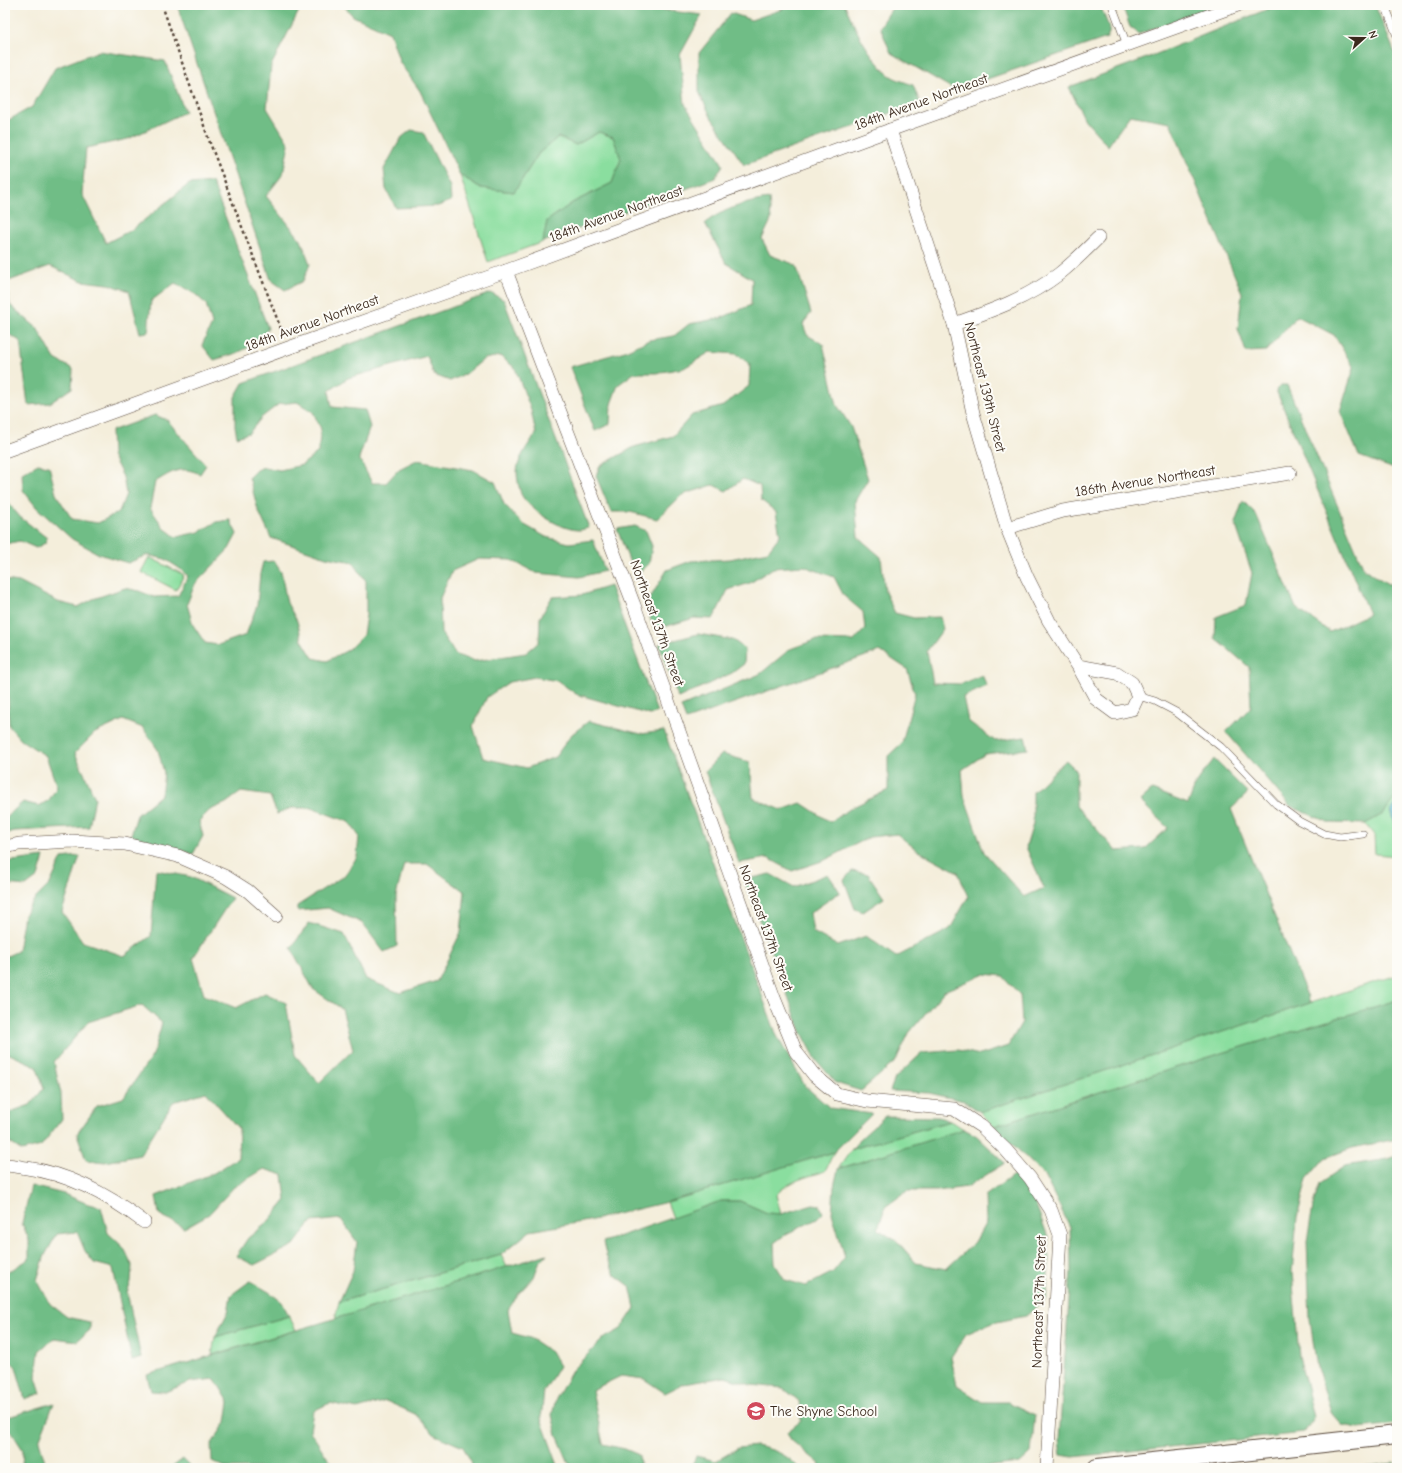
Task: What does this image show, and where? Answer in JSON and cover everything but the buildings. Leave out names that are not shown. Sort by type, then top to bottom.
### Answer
[{"type":"main road","points":[[1097,1468],[1397,1435]]},
{"type":"street","name":"184th Avenue Northeast","points":[[5,451],[1238,5]]},
{"type":"street","name":"Northeast 139th Street","points":[[890,130],[954,324],[973,414],[1007,528],[1027,577],[1049,621],[1078,666],[1096,699],[1116,713],[1132,709],[1138,696]]},
{"type":"street","points":[[954,324],[996,310],[1027,295],[1060,273],[1098,238]]},
{"type":"street","name":"Northeast 137th Street","points":[[506,271],[634,605],[774,998],[796,1052],[814,1075],[837,1094],[867,1101],[954,1109],[982,1127],[1006,1150],[1030,1178],[1051,1210],[1060,1235],[1047,1468]]},
{"type":"street","name":"186th Avenue Northeast","points":[[1007,528],[1063,510],[1290,473]]},
{"type":"street","points":[[1078,666],[1117,672],[1132,683],[1138,696]]},
{"type":"street","points":[[5,847],[19,844],[72,841],[125,844],[178,856],[226,877],[248,891],[276,916]]},
{"type":"street","points":[[5,1165],[45,1171],[82,1184],[122,1205],[144,1222]]},
{"type":"lane","points":[[1112,5],[1127,45]]},
{"type":"lane","points":[[1385,5],[1397,36]]},
{"type":"lane","points":[[1138,696],[1155,701],[1176,712],[1210,738],[1221,747],[1276,804],[1299,821],[1324,834],[1340,837],[1363,834]]},
{"type":"path","points":[[162,5],[210,143],[288,348]]},
{"type":"green space","points":[[177,5],[302,5],[271,66],[267,108],[289,144],[283,174],[266,196],[301,240],[310,264],[303,281],[285,290],[271,280]]},
{"type":"green space","points":[[343,5],[662,5],[663,10],[702,15],[680,55],[685,104],[723,165],[715,178],[543,242],[547,221],[572,203],[612,183],[621,159],[613,137],[599,132],[576,145],[558,137],[539,153],[514,192],[481,188],[460,175],[420,91],[400,63],[390,33],[353,16]]},
{"type":"green space","points":[[784,5],[845,5],[853,23],[874,59],[890,76],[913,85],[920,103],[744,165],[711,117],[699,92],[699,53],[731,13],[751,20],[783,9]]},
{"type":"green space","points":[[894,5],[1100,5],[1110,30],[1107,38],[955,90],[891,53],[880,27]]},
{"type":"green space","points":[[1122,5],[1216,5],[1139,34],[1130,27]]},
{"type":"green space","points":[[1278,5],[1375,5],[1397,58],[1397,470],[1359,456],[1340,411],[1354,368],[1334,335],[1297,316],[1266,351],[1246,352],[1238,329],[1242,293],[1170,122],[1130,115],[1108,146],[1085,120],[1069,87],[1144,59]]},
{"type":"green space","points":[[99,51],[165,61],[185,112],[128,139],[86,148],[82,194],[106,243],[133,229],[189,184],[212,182],[268,328],[259,342],[237,353],[214,360],[202,345],[212,324],[206,304],[195,294],[175,283],[151,301],[148,332],[140,333],[129,291],[108,284],[82,281],[50,266],[6,282],[10,305],[37,328],[55,359],[73,369],[72,388],[50,403],[28,405],[20,341],[5,332],[5,122],[32,107],[55,68]]},
{"type":"green space","points":[[411,130],[423,132],[450,187],[451,201],[438,206],[396,208],[386,189],[384,169],[401,138]]},
{"type":"green space","points":[[599,132],[613,137],[621,159],[612,183],[572,203],[547,221],[543,242],[488,262],[460,175],[481,188],[514,192],[539,153],[558,137],[576,145]]},
{"type":"green space","points":[[769,199],[771,220],[762,239],[770,255],[796,265],[811,313],[803,324],[807,335],[823,344],[837,405],[851,427],[868,479],[855,501],[858,537],[881,557],[885,592],[895,613],[914,618],[940,617],[943,629],[927,651],[933,683],[961,684],[982,675],[987,686],[963,697],[968,721],[995,741],[1025,737],[1028,749],[985,754],[962,770],[964,796],[984,852],[1024,897],[1044,888],[1026,847],[1033,824],[1033,792],[1066,760],[1076,770],[1076,806],[1116,851],[1145,849],[1168,828],[1140,801],[1152,790],[1188,804],[1196,783],[1214,759],[1248,793],[1231,809],[1310,1003],[980,1112],[964,1101],[929,1093],[890,1091],[895,1078],[922,1053],[958,1050],[980,1055],[1008,1046],[1022,1022],[1020,995],[1003,976],[985,974],[944,991],[909,1033],[896,1061],[861,1091],[836,1083],[817,1061],[801,1031],[744,880],[770,874],[794,887],[828,874],[840,892],[810,913],[813,932],[838,946],[866,936],[896,957],[950,929],[968,897],[958,872],[917,850],[897,834],[870,837],[825,860],[792,871],[768,858],[739,863],[705,771],[722,754],[750,762],[753,798],[782,810],[801,803],[830,822],[853,807],[888,790],[888,756],[902,743],[915,693],[907,669],[880,651],[686,720],[681,707],[760,674],[790,649],[815,640],[854,641],[865,629],[863,612],[844,596],[834,577],[804,566],[773,568],[750,583],[728,590],[713,619],[694,618],[654,630],[646,605],[667,570],[691,561],[730,559],[768,551],[780,535],[776,512],[761,500],[760,486],[743,479],[726,491],[713,485],[682,495],[657,519],[630,512],[611,512],[596,476],[600,466],[634,447],[673,436],[692,415],[723,406],[749,386],[750,364],[736,354],[710,352],[684,368],[656,373],[634,373],[618,385],[611,404],[610,424],[595,431],[570,367],[625,351],[649,340],[674,336],[689,324],[721,318],[751,305],[752,279],[726,263],[705,223],[719,214],[735,207]]},
{"type":"green space","points":[[491,293],[504,300],[589,528],[580,530],[573,529],[555,523],[538,512],[525,500],[521,494],[517,477],[519,462],[536,434],[531,410],[515,368],[500,356],[484,359],[467,373],[450,381],[434,375],[427,356],[348,378],[329,391],[332,407],[365,410],[370,427],[359,458],[372,483],[386,483],[399,469],[417,460],[473,470],[495,482],[504,504],[523,524],[546,537],[569,543],[593,540],[605,571],[579,577],[536,573],[511,560],[479,559],[452,571],[440,598],[441,633],[456,655],[475,661],[526,653],[539,642],[540,618],[552,597],[582,595],[610,586],[657,712],[650,715],[576,694],[558,681],[535,677],[509,682],[487,697],[473,726],[483,758],[527,768],[555,757],[572,734],[589,721],[641,734],[664,731],[777,1036],[805,1086],[830,1108],[872,1114],[834,1152],[667,1202],[588,1221],[530,1231],[501,1255],[339,1302],[353,1271],[357,1242],[341,1219],[311,1222],[294,1245],[254,1265],[236,1256],[248,1238],[267,1223],[286,1200],[283,1175],[264,1169],[234,1187],[209,1214],[184,1228],[159,1214],[156,1196],[214,1173],[238,1158],[239,1129],[206,1092],[173,1102],[140,1155],[105,1162],[86,1160],[77,1134],[97,1106],[123,1098],[153,1055],[162,1023],[142,1005],[88,1022],[54,1062],[61,1094],[62,1119],[41,1146],[22,1151],[9,1142],[10,1112],[30,1105],[44,1088],[36,1066],[5,1052],[5,957],[18,951],[24,915],[34,900],[50,884],[62,858],[80,856],[62,912],[83,942],[124,956],[151,936],[156,870],[191,877],[232,898],[193,958],[204,995],[236,1008],[265,993],[286,1003],[295,1055],[319,1083],[353,1050],[342,1009],[313,989],[291,948],[309,923],[344,934],[366,979],[400,993],[437,981],[461,932],[465,892],[427,864],[404,864],[396,896],[397,946],[384,952],[362,923],[328,908],[297,911],[297,906],[345,875],[357,857],[359,836],[349,822],[311,808],[291,808],[277,814],[270,796],[241,792],[226,803],[210,810],[199,821],[203,836],[193,854],[131,835],[137,815],[161,795],[164,773],[158,750],[143,728],[123,720],[95,733],[75,753],[95,798],[89,827],[15,831],[5,834],[5,818],[23,802],[39,806],[49,800],[57,787],[46,756],[21,740],[9,726],[8,694],[5,692],[5,580],[19,582],[58,602],[78,607],[93,599],[125,588],[139,591],[154,597],[178,596],[188,576],[179,568],[165,559],[147,555],[128,563],[99,554],[72,539],[37,508],[23,490],[22,473],[38,464],[49,466],[56,494],[72,519],[98,523],[119,512],[126,494],[123,477],[112,455],[111,431],[155,415],[167,420],[206,465],[200,474],[193,471],[181,470],[171,473],[155,482],[150,508],[164,528],[176,537],[199,532],[216,522],[230,520],[237,534],[229,549],[195,584],[187,604],[193,625],[205,643],[218,645],[246,635],[257,605],[260,574],[263,562],[274,561],[281,572],[287,603],[297,621],[302,640],[313,658],[327,661],[348,650],[363,635],[366,615],[366,581],[353,562],[326,557],[271,538],[258,510],[249,477],[256,470],[264,467],[280,470],[302,465],[318,452],[321,429],[313,412],[297,402],[279,404],[262,417],[249,433],[237,437],[235,426],[235,397],[243,383]]},
{"type":"green space","points":[[1281,385],[1287,385],[1364,569],[1388,584],[1397,583],[1397,795],[1383,814],[1365,824],[1330,823],[1290,806],[1226,732],[1251,707],[1249,667],[1215,638],[1216,617],[1246,605],[1252,573],[1235,523],[1243,501],[1256,514],[1296,608],[1330,632],[1369,614],[1276,390]]},
{"type":"green space","points":[[5,499],[20,517],[47,538],[45,543],[36,548],[20,541],[5,544]]},
{"type":"green space","points":[[635,526],[646,531],[652,546],[649,564],[635,576],[617,529]]},
{"type":"green space","points":[[149,557],[184,575],[176,590],[141,572]]},
{"type":"green space","points":[[698,634],[733,640],[745,649],[744,664],[732,673],[678,698],[659,644]]},
{"type":"green space","points":[[1397,795],[1397,856],[1375,854],[1374,835],[1365,824],[1383,814]]},
{"type":"green space","points":[[44,857],[38,877],[26,886],[5,884],[5,862]]},
{"type":"green space","points":[[852,871],[868,874],[884,898],[863,912],[855,909],[844,880]]},
{"type":"green space","points":[[1397,975],[1397,1000],[1206,1058],[994,1126],[980,1112],[1310,1003]]},
{"type":"green space","points":[[1397,1000],[1397,1139],[1352,1148],[1325,1158],[1307,1179],[1297,1218],[1292,1272],[1299,1356],[1314,1417],[1304,1433],[1073,1457],[1061,1455],[1059,1440],[1071,1271],[1070,1227],[1044,1175],[994,1126],[1206,1058]]},
{"type":"green space","points":[[885,1116],[939,1117],[950,1121],[852,1149],[859,1140]]},
{"type":"green space","points":[[950,1121],[964,1129],[838,1169],[852,1149]]},
{"type":"green space","points":[[964,1129],[977,1136],[1005,1163],[967,1187],[937,1191],[907,1191],[885,1207],[878,1229],[898,1242],[916,1263],[946,1269],[975,1242],[986,1222],[985,1196],[1015,1174],[1033,1197],[1048,1237],[1049,1263],[1046,1299],[1026,1316],[992,1323],[966,1334],[951,1357],[957,1386],[982,1402],[1008,1402],[1035,1415],[1031,1453],[1020,1463],[975,1468],[821,1468],[819,1463],[791,1440],[787,1432],[801,1421],[799,1401],[783,1388],[751,1385],[725,1377],[683,1384],[665,1393],[644,1379],[621,1376],[592,1390],[603,1444],[625,1449],[639,1455],[640,1468],[578,1468],[569,1463],[557,1435],[552,1415],[556,1399],[573,1369],[603,1339],[621,1329],[635,1308],[630,1286],[615,1275],[607,1258],[603,1242],[721,1201],[740,1201],[767,1213],[781,1214],[813,1204],[820,1205],[823,1213],[817,1219],[786,1234],[774,1243],[775,1264],[785,1280],[806,1286],[833,1272],[845,1257],[832,1213],[834,1187],[838,1169]]},
{"type":"green space","points":[[834,1152],[825,1171],[792,1183],[776,1195],[781,1214],[767,1213],[740,1201],[721,1201],[673,1218],[667,1202]]},
{"type":"green space","points":[[1397,1156],[1397,1424],[1359,1428],[1342,1425],[1332,1414],[1317,1368],[1310,1320],[1307,1241],[1314,1201],[1320,1183],[1345,1166],[1388,1159]]},
{"type":"green space","points":[[31,1186],[64,1194],[88,1204],[101,1207],[108,1233],[124,1248],[132,1265],[131,1282],[127,1292],[141,1358],[132,1361],[113,1268],[94,1263],[85,1251],[77,1232],[57,1234],[45,1255],[37,1280],[50,1304],[67,1317],[90,1322],[90,1330],[77,1341],[54,1338],[39,1351],[36,1377],[41,1393],[25,1399],[16,1367],[5,1356],[5,1274],[29,1259],[29,1240],[22,1223]]},
{"type":"green space","points":[[547,1254],[539,1263],[534,1277],[519,1293],[508,1310],[512,1333],[530,1338],[551,1352],[559,1366],[544,1391],[541,1419],[559,1468],[471,1468],[472,1463],[463,1447],[435,1435],[415,1414],[386,1401],[357,1409],[330,1403],[313,1411],[310,1431],[334,1468],[227,1468],[212,1461],[211,1445],[226,1422],[229,1402],[215,1379],[190,1382],[165,1392],[151,1391],[147,1375]]},
{"type":"green space","points":[[501,1255],[507,1267],[335,1319],[339,1302]]},
{"type":"green space","points":[[250,1281],[269,1292],[282,1302],[289,1316],[215,1337],[228,1312],[231,1295]]},
{"type":"green space","points":[[289,1316],[296,1330],[212,1355],[215,1337]]},
{"type":"green space","points":[[54,1403],[39,1441],[47,1468],[23,1468],[23,1450],[11,1431],[5,1433],[5,1418]]},
{"type":"green space","points":[[756,1446],[779,1453],[799,1468],[691,1468],[696,1456],[716,1461],[738,1448]]},
{"type":"green space","points":[[183,1459],[192,1468],[171,1468]]},
{"type":"green space","points":[[1394,1463],[1396,1468],[1351,1468]]},
{"type":"water","points":[[1397,801],[1397,832],[1390,811]]},
{"type":"place","name":"The Shyne School","points":[[756,1411]]}]
